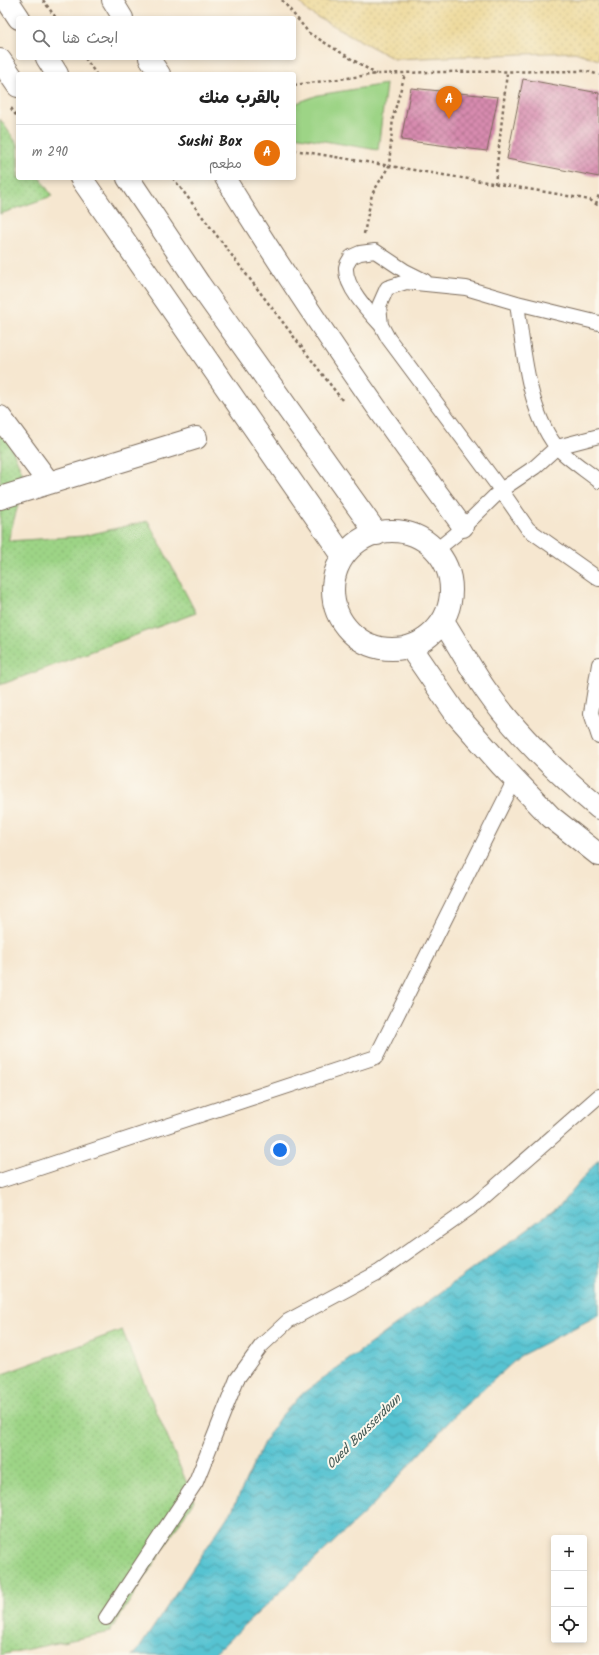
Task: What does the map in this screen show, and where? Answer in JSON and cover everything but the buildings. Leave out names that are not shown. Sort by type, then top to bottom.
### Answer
[{"type":"main road","points":[[7,0],[18,16]]},
{"type":"main road","points":[[0,60],[16,83]]},
{"type":"main road","points":[[48,60],[57,72]]},
{"type":"main road","points":[[82,180],[343,556]]},
{"type":"main road","points":[[129,180],[194,278],[377,534]]},
{"type":"main road","points":[[0,417],[49,483]]},
{"type":"main road","points":[[0,498],[196,438]]},
{"type":"main road","points":[[388,531],[409,534],[428,543],[442,559],[450,578],[450,602],[443,621],[428,637],[410,647],[390,649],[363,642],[352,634],[340,618],[333,599],[334,575],[343,556],[351,547],[368,536],[377,534],[388,531]]},
{"type":"main road","points":[[443,621],[485,689],[511,721],[567,781],[599,808]]},
{"type":"main road","points":[[410,647],[456,714],[515,779],[551,817],[599,855]]},
{"type":"street","points":[[112,0],[122,16]]},
{"type":"street","points":[[150,60],[159,72]]},
{"type":"street","points":[[226,180],[326,336],[394,435],[463,527]]},
{"type":"lane","points":[[433,286],[405,271],[375,251],[351,256],[346,267],[348,280],[364,306],[381,325],[388,338],[501,490],[528,529],[599,579]]},
{"type":"lane","points":[[381,325],[379,306],[387,288],[406,282],[433,286],[466,288],[517,303],[599,323]]},
{"type":"lane","points":[[517,303],[527,374],[543,427],[557,447],[599,481]]},
{"type":"lane","points":[[435,551],[463,527],[501,490],[557,447],[599,436]]},
{"type":"lane","points":[[599,664],[591,713],[599,738]]},
{"type":"lane","points":[[0,1181],[376,1057],[515,779]]},
{"type":"lane","points":[[106,1618],[196,1482],[237,1380],[261,1346],[288,1321],[379,1272],[477,1203],[599,1096]]},
{"type":"path","points":[[43,0],[55,16]]},
{"type":"path","points":[[282,0],[295,16]]},
{"type":"path","points":[[296,17],[309,33],[377,74]]},
{"type":"path","points":[[86,60],[95,72]]},
{"type":"path","points":[[296,85],[377,74],[430,72],[587,71],[599,75]]},
{"type":"path","points":[[495,184],[507,72]]},
{"type":"path","points":[[360,253],[372,194],[388,166],[393,117],[405,74]]},
{"type":"path","points":[[296,150],[590,200],[599,206]]},
{"type":"path","points":[[596,204],[599,194]]},
{"type":"green space","points":[[386,84],[378,150],[296,136],[296,103],[318,95]]},
{"type":"green space","points":[[0,119],[16,142],[16,180],[41,180],[52,196],[0,214]]},
{"type":"green space","points":[[0,419],[25,480],[8,541],[83,536],[148,521],[196,613],[0,685]]},
{"type":"green space","points":[[122,1330],[194,1500],[110,1632],[0,1655],[0,1375]]},
{"type":"sand","points":[[298,0],[599,0],[599,60],[575,52],[394,59],[308,12]]},
{"type":"water","name":"Oued Bousserdoun","points":[[599,1159],[599,1315],[520,1356],[456,1414],[371,1507],[213,1655],[132,1655],[136,1653],[232,1510],[264,1442],[280,1417],[303,1393],[560,1205]]},
{"type":"place","name":"Sushi Box","points":[[449,119]]}]
